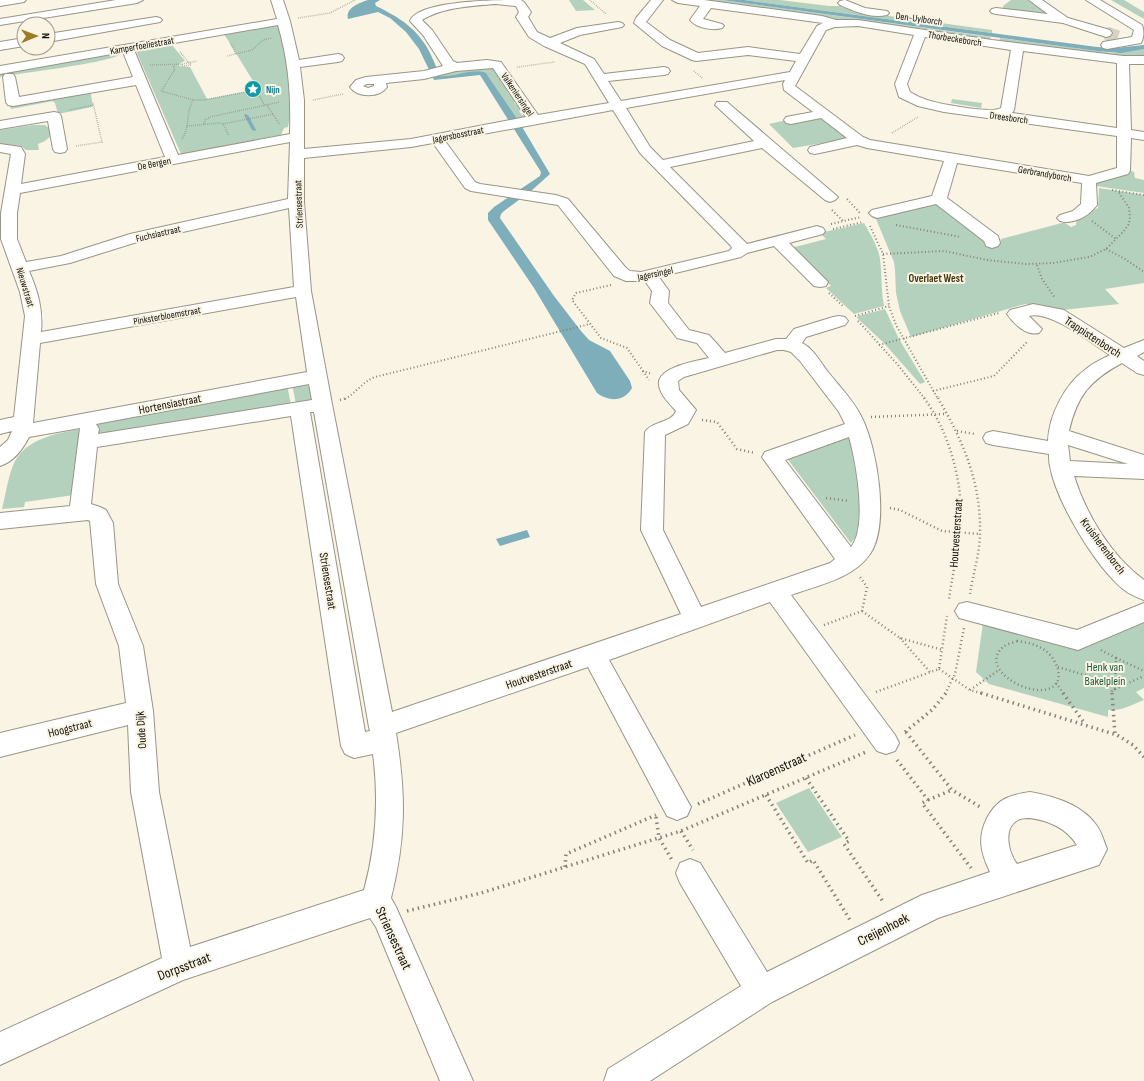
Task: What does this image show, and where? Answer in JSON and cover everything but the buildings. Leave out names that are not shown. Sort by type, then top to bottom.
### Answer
[{"type":"street","points":[[0,3],[20,0]]},
{"type":"street","points":[[0,22],[137,0]]},
{"type":"street","points":[[657,0],[640,20],[640,23],[666,43],[692,60],[702,69]]},
{"type":"street","points":[[678,0],[822,19],[836,24]]},
{"type":"street","points":[[830,5],[858,0]]},
{"type":"street","points":[[994,35],[998,13],[995,7],[996,4],[1006,0]]},
{"type":"street","points":[[1035,0],[1064,20]]},
{"type":"street","points":[[1092,0],[1138,27],[1140,30],[1139,43]]},
{"type":"street","points":[[456,67],[446,62],[433,39],[416,21],[417,18],[448,6],[464,3],[518,1],[525,12],[522,17],[533,34],[548,43],[590,62],[645,150],[739,244],[741,250]]},
{"type":"street","name":"Striensestraat","points":[[265,4],[270,6],[278,2],[294,64],[297,100],[292,138],[296,154],[296,202],[303,291],[318,376],[311,406],[354,746],[383,733]]},
{"type":"street","name":"Den-Uylborch","points":[[844,2],[863,11],[894,15]]},
{"type":"street","points":[[708,4],[696,20],[701,23],[718,26]]},
{"type":"street","points":[[996,11],[1064,20],[1086,27],[1106,39],[1139,43]]},
{"type":"street","points":[[56,37],[156,19]]},
{"type":"street","name":"Kamperfoeliestraat","points":[[3,75],[130,57],[156,19],[284,21]]},
{"type":"street","name":"Thorbeckeborch","points":[[794,76],[821,28],[836,24],[858,23],[920,33],[994,35],[1018,47],[1123,60],[1144,60]]},
{"type":"street","points":[[548,43],[578,32],[618,26]]},
{"type":"street","name":"Dreesborch","points":[[920,33],[901,84],[904,94],[912,99],[935,100],[988,114],[1004,109]]},
{"type":"street","points":[[1118,37],[1139,43]]},
{"type":"street","points":[[0,46],[16,43]]},
{"type":"street","points":[[1004,109],[1018,47]]},
{"type":"street","points":[[692,60],[748,51],[804,58]]},
{"type":"street","points":[[130,57],[173,160]]},
{"type":"street","points":[[294,64],[338,58]]},
{"type":"street","name":"Gerbrandyborch","points":[[858,140],[867,144],[952,157],[1090,183],[1123,171],[1124,168],[1123,60]]},
{"type":"street","name":"Valkeniersingel","points":[[360,90],[356,87],[359,83],[364,81],[424,75],[456,67],[493,64],[497,65],[501,70],[529,121]]},
{"type":"street","points":[[600,78],[664,72]]},
{"type":"street","points":[[3,75],[13,102],[140,80]]},
{"type":"street","points":[[618,106],[715,82],[794,76]]},
{"type":"street","points":[[794,76],[789,84],[789,87],[858,140]]},
{"type":"street","name":"Dreesborch","points":[[993,102],[1004,109],[1010,117],[1144,136]]},
{"type":"street","points":[[722,105],[765,143],[836,196]]},
{"type":"street","name":"Jagersbosstraat","points":[[296,154],[412,143],[618,106]]},
{"type":"street","points":[[791,120],[823,114]]},
{"type":"street","points":[[0,126],[54,116],[60,149]]},
{"type":"street","name":"De Bergen","points":[[12,190],[292,138]]},
{"type":"street","name":"Jagersingel","points":[[436,138],[470,185],[476,188],[563,202],[620,272],[626,276],[642,276],[735,254],[741,250],[817,231]]},
{"type":"street","points":[[815,150],[858,140]]},
{"type":"street","points":[[660,165],[765,143]]},
{"type":"street","name":"Nieuwstraat","points":[[0,148],[16,150],[18,154],[5,239],[30,292],[34,316],[23,427],[16,444],[0,459]]},
{"type":"street","points":[[939,199],[952,157]]},
{"type":"street","points":[[1071,216],[1089,205],[1090,183]]},
{"type":"street","points":[[869,217],[939,199]]},
{"type":"street","points":[[939,199],[992,239],[992,243]]},
{"type":"street","name":"Fuchsiastraat","points":[[20,268],[64,260],[130,239],[296,202]]},
{"type":"street","points":[[777,240],[820,282]]},
{"type":"street","points":[[642,276],[661,291],[659,302],[683,334],[703,339],[721,360]]},
{"type":"street","name":"Pinksterbloemstraat","points":[[31,339],[303,291]]},
{"type":"street","points":[[1032,309],[1016,314],[1033,329]]},
{"type":"street","name":"Trappistenborch","points":[[1032,309],[1058,314],[1144,369]]},
{"type":"street","points":[[695,620],[652,530],[655,432],[660,428],[680,422],[686,410],[668,387],[667,381],[670,376],[677,373],[721,360],[776,345],[791,345],[800,333],[847,316]]},
{"type":"street","name":"Houtvesterstraat","points":[[383,733],[838,569],[857,555],[869,534],[866,467],[861,440],[853,418],[839,399],[798,347],[791,345]]},
{"type":"street","name":"Kruisherenborch","points":[[1144,346],[1093,373],[1080,385],[1069,401],[1062,417],[1059,450],[1065,484],[1078,512],[1114,566],[1132,584],[1144,591]]},
{"type":"street","name":"Hortensiastraat","points":[[0,427],[23,427],[90,419],[318,376]]},
{"type":"street","name":"Striensestraat","points":[[311,406],[383,733],[389,780],[389,832],[381,909],[457,1081]]},
{"type":"street","name":"Hortensiastraat","points":[[88,442],[311,406]]},
{"type":"street","points":[[80,512],[90,419]]},
{"type":"street","points":[[849,561],[772,457],[856,427]]},
{"type":"street","points":[[993,438],[1059,450],[1144,462]]},
{"type":"street","points":[[1059,450],[1075,469],[1144,472]]},
{"type":"street","name":"Oude Dijk","points":[[0,521],[92,512],[98,516],[102,523],[107,584],[131,646],[140,711],[145,792],[179,966]]},
{"type":"street","points":[[775,591],[855,700],[888,736]]},
{"type":"street","points":[[955,608],[1078,640],[1144,612]]},
{"type":"street","points":[[594,656],[666,811]]},
{"type":"street","name":"Hoogstraat","points":[[0,746],[140,711]]},
{"type":"street","name":"Creijenhoek","points":[[620,1081],[761,991],[897,922],[932,905],[1089,855],[1093,849],[1092,843],[1082,828],[1066,815],[1046,807],[1027,805],[1008,809],[1000,819]]},
{"type":"street","points":[[998,883],[998,860],[993,840],[998,820],[1000,819]]},
{"type":"street","points":[[690,873],[761,991]]},
{"type":"street","name":"Dorpsstraat","points":[[0,1049],[179,966],[381,909]]},
{"type":"path","points":[[284,21],[330,13],[355,0]]},
{"type":"path","points":[[227,56],[252,50],[260,42],[268,39],[288,36]]},
{"type":"path","points":[[130,57],[177,64],[197,61]]},
{"type":"path","points":[[501,70],[581,58]]},
{"type":"path","points":[[692,60],[715,82]]},
{"type":"path","points":[[182,64],[182,66],[187,67],[191,65],[190,63]]},
{"type":"path","points":[[177,64],[173,66],[175,69],[161,91],[192,100],[204,100],[256,90],[292,138]]},
{"type":"path","points":[[60,149],[102,142],[94,105],[88,89]]},
{"type":"path","points":[[204,124],[205,120],[210,117],[266,105],[297,100],[309,100],[360,90]]},
{"type":"path","points":[[167,144],[182,139],[184,136],[187,126],[188,112],[192,100]]},
{"type":"path","points":[[858,140],[891,134],[935,100]]},
{"type":"path","points":[[66,110],[94,105]]},
{"type":"path","points":[[187,126],[223,124],[273,114]]},
{"type":"path","points":[[223,124],[236,148]]},
{"type":"path","points":[[1090,183],[1118,190],[1144,194]]},
{"type":"path","points":[[883,254],[900,255],[936,250],[982,259],[1037,265],[1066,262],[1096,255],[1106,249],[1126,230],[1130,217],[1129,208],[1120,196],[1118,190]]},
{"type":"path","points":[[381,909],[482,893],[682,831],[806,778],[888,736],[932,712],[946,694],[953,679],[955,608],[980,534],[977,494],[969,461],[957,431],[896,325],[889,306],[883,254],[869,217],[836,196]]},
{"type":"path","points":[[1071,216],[1097,224],[1116,239]]},
{"type":"path","points":[[817,231],[869,217]]},
{"type":"path","points":[[817,231],[820,227],[869,217]]},
{"type":"path","points":[[892,224],[992,243]]},
{"type":"path","points":[[1106,249],[1125,259],[1144,272]]},
{"type":"path","points":[[1037,265],[1048,290],[1064,306],[1058,314]]},
{"type":"path","points":[[642,276],[624,282],[576,293],[572,300],[601,338],[627,348],[643,370],[667,381]]},
{"type":"path","name":"Houtvesterstraat","points":[[820,282],[847,316],[879,345],[915,384],[935,413],[950,453],[960,500],[955,608],[942,650],[939,669]]},
{"type":"path","points":[[847,316],[889,306]]},
{"type":"path","points":[[879,345],[1019,308],[1032,309]]},
{"type":"path","points":[[311,406],[352,396],[364,382],[376,376],[590,324]]},
{"type":"path","points":[[934,391],[994,376],[1027,342],[1017,335],[1033,329]]},
{"type":"path","points":[[856,427],[867,417],[935,413],[946,414]]},
{"type":"path","points":[[849,561],[867,587],[862,611]]},
{"type":"path","points":[[805,632],[862,611]]},
{"type":"path","points":[[862,611],[900,638],[930,672]]},
{"type":"path","points":[[1087,636],[1104,652],[1144,671]]},
{"type":"path","points":[[900,638],[942,650]]},
{"type":"path","points":[[1017,641],[1034,644],[1046,651],[1053,658],[1058,667],[1058,677],[1056,683],[1046,690],[1036,691],[1011,683],[999,670],[996,658],[1000,649],[1006,643],[1017,641]]},
{"type":"path","points":[[1115,735],[1113,689],[1116,658]]},
{"type":"path","points":[[1058,667],[1105,681],[1113,689]]},
{"type":"path","points":[[855,700],[939,669],[970,690],[1115,735],[1133,746],[1144,757]]},
{"type":"path","points":[[970,690],[999,670]]},
{"type":"path","points":[[1113,689],[1144,676]]},
{"type":"path","points":[[1056,683],[1086,725]]},
{"type":"path","points":[[888,736],[952,790],[1000,819]]},
{"type":"path","points":[[888,736],[928,800]]},
{"type":"path","name":"Klaroenstraat","points":[[565,867],[566,854],[685,803],[694,806],[805,756],[888,736]]},
{"type":"path","points":[[806,778],[849,841],[844,844],[897,922]]},
{"type":"path","points":[[952,790],[922,803],[998,883]]},
{"type":"path","points":[[766,795],[808,863],[813,860],[863,940]]},
{"type":"path","points":[[666,811],[659,838],[678,870],[690,873]]},
{"type":"green space","points":[[569,0],[583,0],[595,10],[576,11]]},
{"type":"green space","points":[[693,0],[722,0],[991,37],[988,41]]},
{"type":"green space","points":[[744,0],[780,0],[839,6],[853,11],[992,30],[992,33]]},
{"type":"green space","points":[[1011,0],[1035,0],[1051,16],[1003,10],[1003,6]]},
{"type":"green space","points":[[1111,0],[1124,0],[1144,12],[1144,19]]},
{"type":"green space","points":[[279,26],[286,49],[292,105],[288,127],[284,128],[281,135],[232,144],[186,155],[181,154],[136,51],[172,45],[185,61],[180,63],[179,66],[190,67],[207,99],[258,89],[224,34]]},
{"type":"green space","points":[[1000,38],[1113,53],[1144,49],[1144,55],[1134,58],[1002,43],[999,41]]},
{"type":"green space","points":[[114,53],[121,54],[100,61],[0,77],[0,72]]},
{"type":"green space","points":[[494,67],[509,89],[507,91],[509,94],[516,100],[514,102],[516,105],[520,106],[521,109],[519,111],[526,117],[518,120],[486,73],[443,77],[438,75],[460,69]]},
{"type":"green space","points":[[90,90],[92,107],[58,114],[53,101],[11,109],[9,104]]},
{"type":"green space","points":[[952,99],[982,103],[981,108],[951,103]]},
{"type":"green space","points":[[823,112],[853,138],[793,148],[769,124]]},
{"type":"green space","points":[[34,125],[45,125],[52,130],[53,134],[45,141],[38,144],[39,150],[26,150],[21,146],[0,144],[0,130]]},
{"type":"green space","points":[[1128,170],[1134,172],[1135,178],[1144,180],[1144,193],[1096,186],[1094,179]]},
{"type":"green space","points":[[1099,188],[1144,195],[1144,283],[1105,289],[1119,304],[1062,310],[1025,304],[911,337],[900,311],[896,293],[894,262],[876,219],[872,218],[943,200],[1000,243],[1001,239],[1062,223],[1065,223],[1071,227],[1076,225],[1077,217],[1098,208]]},
{"type":"green space","points":[[864,223],[878,249],[881,265],[884,306],[854,314],[826,288],[831,286],[791,248],[826,239],[820,233]]},
{"type":"green space","points":[[885,309],[899,339],[925,382],[920,384],[884,343],[857,318],[858,316]]},
{"type":"green space","points":[[303,383],[310,387],[312,399],[308,402],[296,404],[292,384]]},
{"type":"green space","points":[[287,385],[291,405],[96,436],[97,423]]},
{"type":"green space","points":[[81,429],[74,495],[25,502],[24,507],[2,509],[11,472],[15,461],[21,453],[28,447],[44,438],[63,432]]},
{"type":"green space","points":[[855,436],[859,449],[861,531],[851,543],[786,457]]},
{"type":"green space","name":"Henk van Bakelplein","points":[[1144,620],[1144,688],[1136,692],[1144,700],[1122,709],[1108,710],[1108,717],[989,684],[976,672],[983,623],[1076,649]]},
{"type":"green space","points":[[809,788],[842,837],[808,852],[776,803]]},
{"type":"water","points":[[368,0],[380,0],[375,3],[376,6],[404,22],[419,36],[430,53],[439,76],[450,76],[476,71],[486,73],[518,120],[550,174],[531,191],[504,211],[500,218],[554,296],[581,331],[589,340],[610,351],[630,381],[632,388],[625,396],[611,399],[597,393],[534,288],[488,220],[488,213],[494,207],[540,176],[541,172],[480,75],[434,80],[419,49],[406,32],[390,18],[378,12],[348,19],[349,12],[354,6]]},
{"type":"water","points":[[722,0],[744,0],[1097,47],[1116,48],[1144,45],[1144,49],[1121,53],[1097,51]]},
{"type":"water","points":[[527,530],[530,537],[500,546],[496,539]]},
{"type":"waterway","points":[[246,115],[254,130]]},
{"type":"tunnel","points":[[1106,33],[1118,37]]},
{"type":"place","name":"Nijn","points":[[253,89]]},
{"type":"district","name":"Overlaet West","points":[[936,278]]}]
